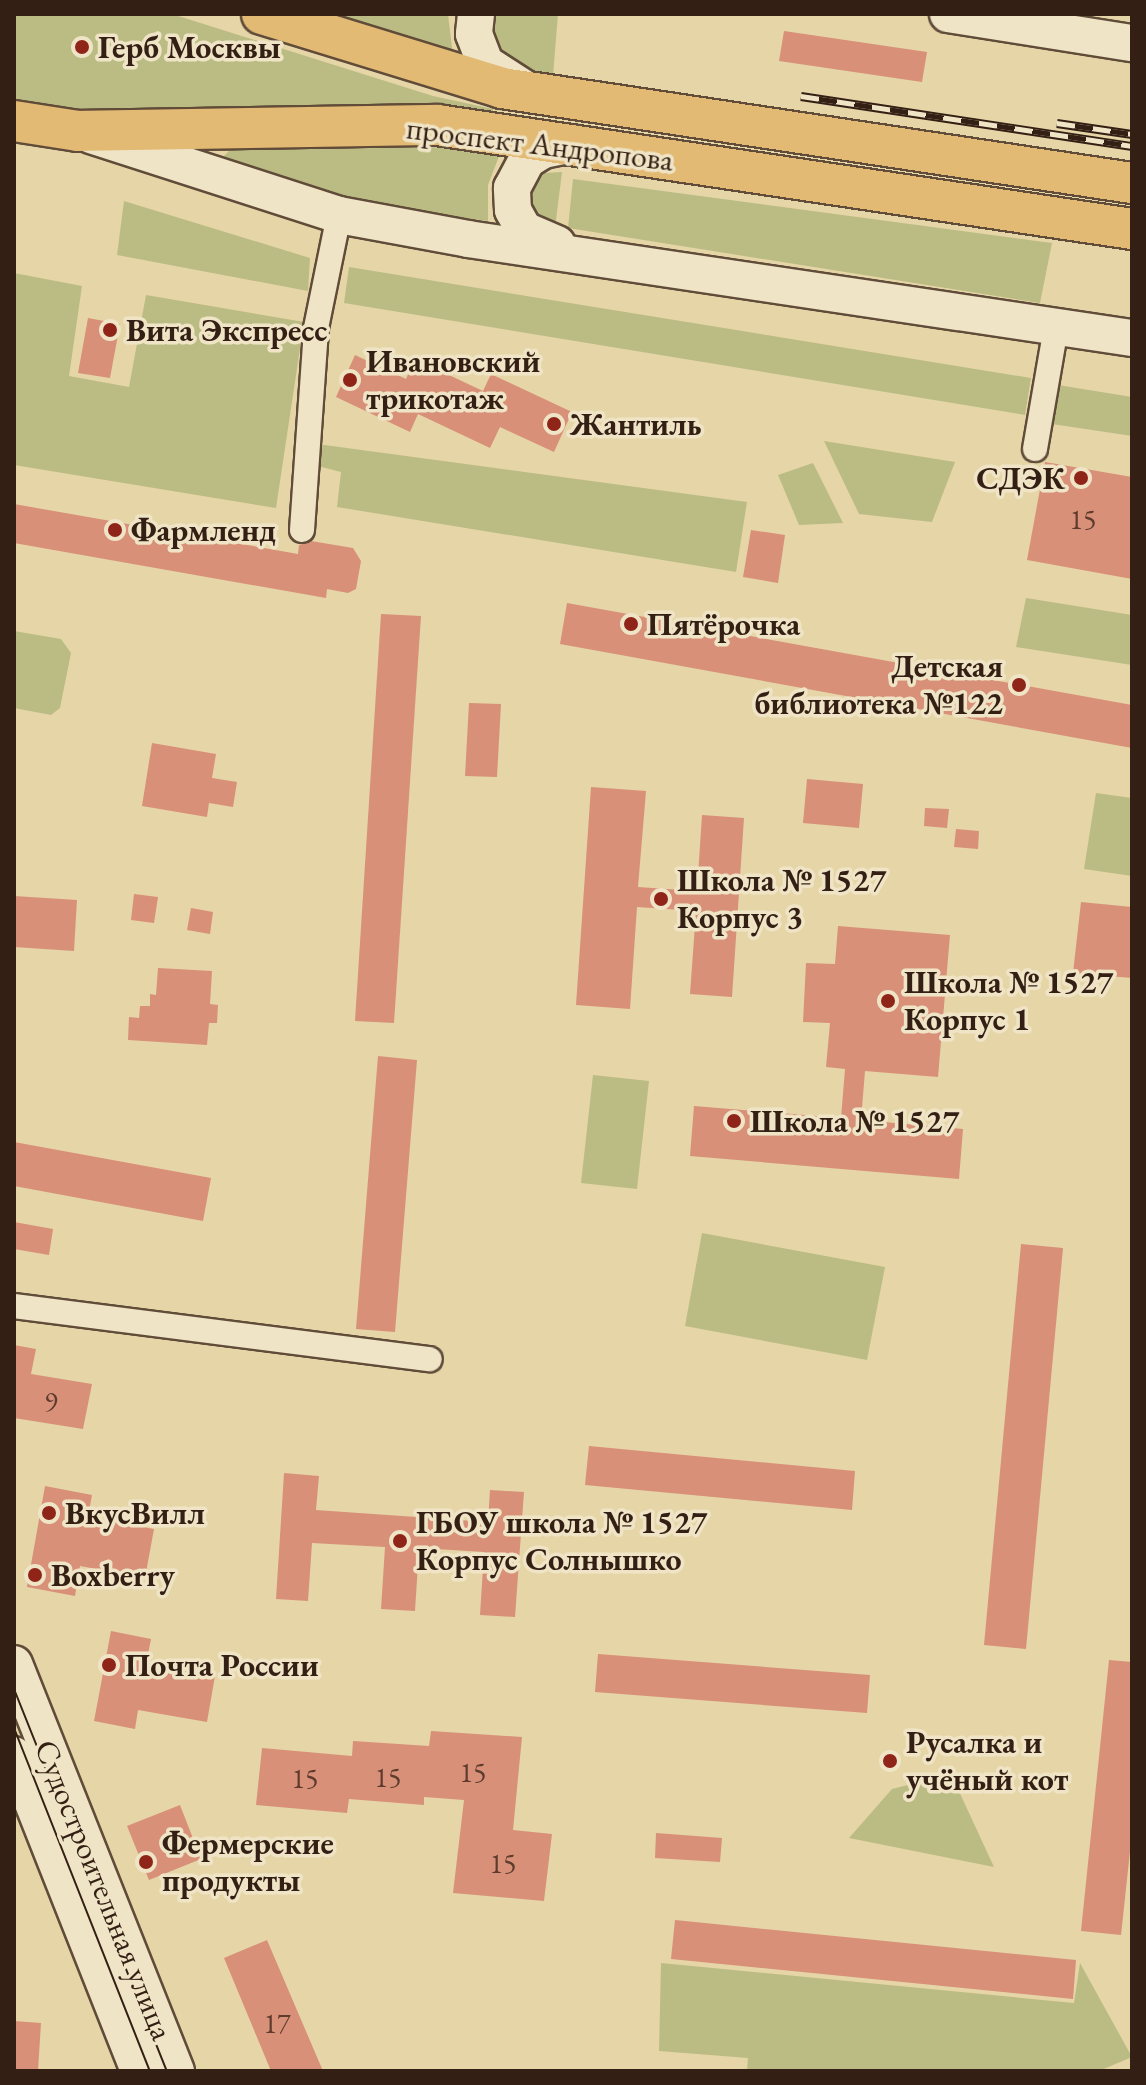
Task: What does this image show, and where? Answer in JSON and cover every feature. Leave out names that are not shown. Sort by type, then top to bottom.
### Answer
[{"type":"main road","name":"проспект Андропова","points":[[262,14],[529,92],[1132,183]]},
{"type":"main road","points":[[476,14],[474,34],[485,63],[529,92]]},
{"type":"main road","points":[[948,14],[1132,43]]},
{"type":"main road","name":"проспект Андропова","points":[[14,121],[78,131],[437,125],[1132,229]]},
{"type":"main road","points":[[78,131],[339,215],[468,239],[577,252],[1132,338]]},
{"type":"main road","points":[[575,144],[543,150],[527,160],[515,178],[511,197],[517,220],[530,235],[577,252]]},
{"type":"main road","name":"Судостроительная улица","points":[[14,1664],[176,2071]]},
{"type":"main road","name":"Судостроительная улица","points":[[14,1755],[139,2071]]},
{"type":"street","points":[[302,530],[316,328],[339,215]]},
{"type":"street","points":[[1035,449],[1056,327]]},
{"type":"street","points":[[14,1306],[430,1359]]},
{"type":"green space","points":[[14,14],[172,14],[433,96],[493,109],[493,115],[77,111],[14,104]]},
{"type":"green space","points":[[310,14],[448,14],[453,56]]},
{"type":"green space","points":[[495,14],[558,14],[553,76],[515,70],[498,54],[492,27]]},
{"type":"green space","points":[[455,147],[501,151],[488,185],[488,221],[401,210],[227,166],[221,159],[230,150]]},
{"type":"green space","points":[[562,172],[555,228],[540,223],[532,208],[532,189],[544,173]]},
{"type":"green space","points":[[573,179],[1052,243],[1040,303],[568,228]]},
{"type":"green space","points":[[124,201],[310,258],[308,291],[117,255]]},
{"type":"green space","points":[[349,267],[1031,378],[1025,415],[344,303]]},
{"type":"green space","points":[[14,273],[82,286],[69,376],[129,387],[146,295],[304,322],[276,508],[14,465]]},
{"type":"green space","points":[[1058,385],[1132,397],[1132,436],[1052,424]]},
{"type":"green space","points":[[824,441],[955,462],[932,522],[859,514]]},
{"type":"green space","points":[[317,444],[747,502],[736,572],[337,507],[341,472],[314,465]]},
{"type":"green space","points":[[813,463],[843,523],[799,525],[778,475]]},
{"type":"green space","points":[[1026,598],[1132,615],[1132,665],[1016,647]]},
{"type":"green space","points":[[14,631],[61,639],[71,653],[60,708],[51,715],[14,708]]},
{"type":"green space","points":[[1096,793],[1132,798],[1132,876],[1084,869]]},
{"type":"green space","points":[[593,1075],[649,1081],[637,1189],[581,1183]]},
{"type":"green space","points":[[702,1233],[885,1267],[867,1360],[685,1326]]},
{"type":"green space","points":[[951,1774],[994,1867],[849,1838],[892,1789]]},
{"type":"green space","points":[[661,1963],[1074,2003],[1080,1963],[1132,2057],[1099,2071],[747,2071],[748,2058],[659,2051]]},
{"type":"building","points":[[784,31],[927,52],[922,82],[779,61]]},
{"type":"building","points":[[88,318],[120,324],[110,378],[78,373]]},
{"type":"building","points":[[355,355],[406,379],[415,359],[483,391],[491,374],[572,412],[554,452],[500,427],[490,448],[418,414],[410,432],[336,397]]},
{"type":"building","points":[[1045,462],[1132,477],[1132,579],[1027,560]]},
{"type":"building","points":[[14,504],[298,554],[299,545],[311,541],[353,548],[361,561],[356,589],[348,593],[327,589],[326,598],[14,543]]},
{"type":"building","points":[[751,530],[785,535],[778,583],[743,577]]},
{"type":"building","points":[[567,603],[1132,705],[1132,748],[560,644]]},
{"type":"building","points":[[381,614],[421,616],[394,1023],[355,1021]]},
{"type":"building","points":[[469,703],[501,704],[497,777],[465,776]]},
{"type":"building","points":[[152,743],[216,754],[212,778],[237,782],[233,807],[209,803],[207,817],[142,806]]},
{"type":"building","points":[[807,779],[863,784],[859,828],[803,823]]},
{"type":"building","name":"Школа № 1527 Корпус 3","points":[[591,787],[646,791],[638,887],[697,891],[702,815],[744,818],[732,997],[690,994],[696,911],[637,907],[630,1009],[576,1005]]},
{"type":"building","points":[[925,808],[949,809],[947,828],[924,826]]},
{"type":"building","points":[[956,829],[979,831],[978,849],[954,847]]},
{"type":"building","points":[[134,894],[158,897],[154,923],[131,920]]},
{"type":"building","points":[[14,896],[77,900],[74,951],[14,947]]},
{"type":"building","points":[[1081,902],[1132,907],[1132,978],[1073,973]]},
{"type":"building","points":[[191,908],[213,912],[210,934],[187,930]]},
{"type":"building","name":"Школа № 1527 Корпус 1","points":[[838,926],[950,935],[938,1077],[865,1071],[861,1120],[963,1129],[959,1179],[690,1156],[694,1106],[841,1118],[845,1069],[826,1067],[830,1023],[803,1022],[806,963],[835,964]]},
{"type":"building","points":[[158,968],[212,971],[210,1004],[218,1005],[217,1023],[209,1023],[207,1045],[128,1040],[129,1017],[139,1018],[140,1006],[150,1006],[150,994],[156,995]]},
{"type":"building","points":[[378,1056],[417,1060],[395,1332],[356,1329]]},
{"type":"building","points":[[14,1142],[211,1178],[203,1221],[14,1186]]},
{"type":"building","points":[[14,1222],[53,1229],[49,1255],[14,1249]]},
{"type":"building","points":[[1021,1244],[1063,1248],[1026,1649],[984,1645]]},
{"type":"building","points":[[14,1345],[36,1349],[31,1374],[92,1384],[83,1429],[14,1418]]},
{"type":"building","points":[[589,1446],[855,1471],[852,1510],[585,1485]]},
{"type":"building","points":[[284,1473],[319,1476],[316,1510],[488,1522],[490,1490],[524,1492],[515,1617],[480,1615],[484,1552],[419,1548],[415,1611],[381,1609],[385,1547],[312,1543],[308,1601],[276,1599]]},
{"type":"building","points":[[45,1486],[92,1495],[88,1517],[154,1529],[145,1578],[80,1566],[75,1596],[27,1587]]},
{"type":"building","points":[[111,1631],[151,1639],[146,1664],[215,1676],[207,1722],[138,1710],[135,1729],[94,1721]]},
{"type":"building","points":[[598,1654],[870,1675],[867,1713],[595,1692]]},
{"type":"building","points":[[1109,1660],[1132,1662],[1132,1833],[1121,1935],[1081,1931]]},
{"type":"building","points":[[431,1731],[522,1737],[513,1830],[552,1834],[544,1901],[453,1893],[464,1800],[424,1797],[424,1805],[349,1799],[347,1813],[256,1805],[262,1748],[352,1756],[353,1741],[429,1746]]},
{"type":"building","points":[[180,1805],[201,1859],[149,1880],[127,1826]]},
{"type":"building","points":[[656,1833],[722,1838],[720,1862],[655,1858]]},
{"type":"building","points":[[675,1920],[1076,1960],[1073,1999],[671,1959]]},
{"type":"building","points":[[267,1940],[323,2071],[271,2071],[224,1958]]},
{"type":"building","points":[[14,2021],[41,2023],[38,2071],[14,2071]]},
{"type":"tram line","points":[[14,1689],[167,2071]]},
{"type":"tram line","points":[[14,1728],[150,2071]]},
{"type":"railway","points":[[801,96],[1132,146]]},
{"type":"railway","points":[[1057,123],[1132,134]]},
{"type":"place","name":"Герб Москвы","points":[[82,47]]},
{"type":"place","name":"Вита Экспресс","points":[[110,330]]},
{"type":"place","name":"Ивановский трикотаж","points":[[350,380]]},
{"type":"place","name":"Жантиль","points":[[554,424]]},
{"type":"place","name":"СДЭК","points":[[1081,478]]},
{"type":"place","name":"Фармленд","points":[[115,530]]},
{"type":"place","name":"Пятёрочка","points":[[631,624]]},
{"type":"place","name":"Детская библиотека №122","points":[[1019,685]]},
{"type":"place","name":"Школа № 1527 Корпус 3","points":[[661,899]]},
{"type":"place","name":"Школа № 1527 Корпус 1","points":[[888,1001]]},
{"type":"place","name":"Школа № 1527","points":[[734,1121]]},
{"type":"place","name":"ВкусВилл","points":[[49,1513]]},
{"type":"place","name":"ГБОУ школа № 1527 Корпус Солнышко","points":[[400,1541]]},
{"type":"place","name":"Boxberry","points":[[35,1575]]},
{"type":"place","name":"Почта России","points":[[109,1665]]},
{"type":"place","name":"Русалка и учёный кот","points":[[890,1761]]},
{"type":"place","name":"Фермерские продукты","points":[[146,1862]]}]
